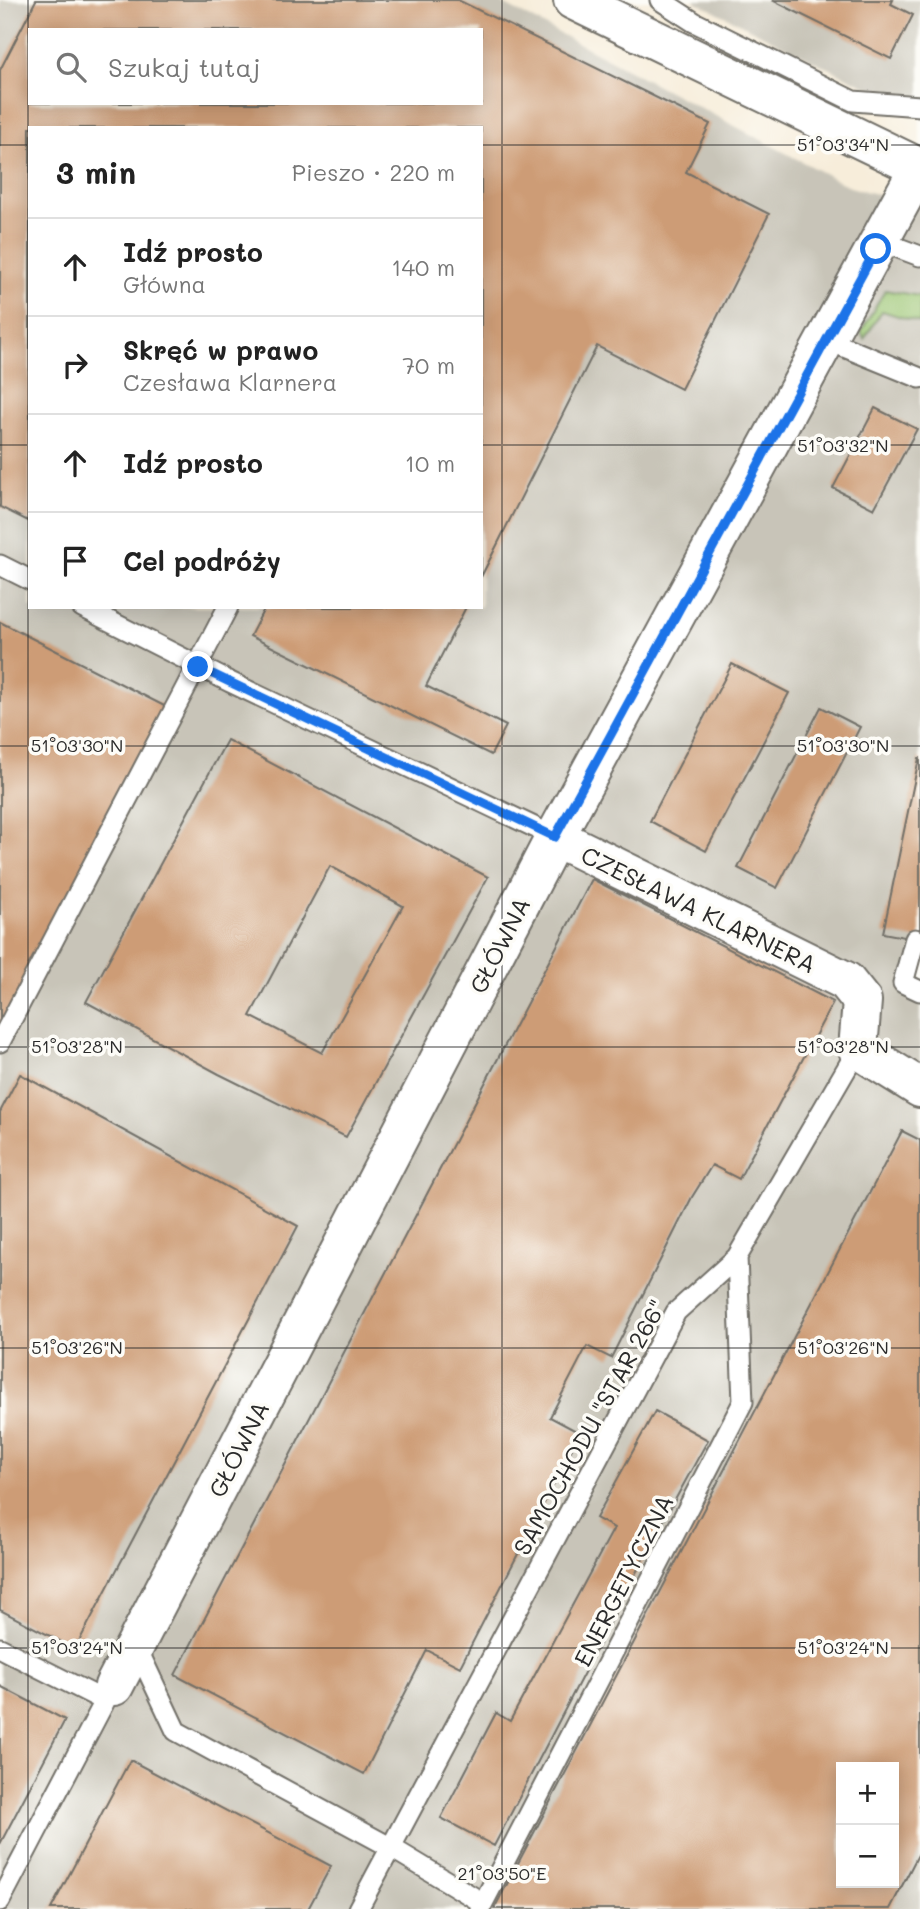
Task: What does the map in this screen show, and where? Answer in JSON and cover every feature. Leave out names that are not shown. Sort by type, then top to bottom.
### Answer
[{"type":"street","points":[[573,0],[919,168]]},
{"type":"street","name":"GŁÓWNA","points":[[109,1694],[555,837],[919,168]]},
{"type":"street","name":"CZESŁAWA KLARNERA","points":[[555,837],[846,981],[862,1001],[858,1049]]},
{"type":"street","points":[[858,1049],[920,1088]]},
{"type":"lane","points":[[660,0],[694,22],[853,101],[920,106]]},
{"type":"lane","points":[[880,241],[920,256]]},
{"type":"lane","points":[[827,340],[920,379]]},
{"type":"lane","points":[[0,565],[28,579]]},
{"type":"lane","name":"CZESŁAWA KLARNERA","points":[[86,609],[198,667],[555,837]]},
{"type":"lane","points":[[0,1042],[227,609]]},
{"type":"lane","points":[[915,939],[903,984],[920,991]]},
{"type":"lane","name":"SAMOCHODU \"STAR 266\"","points":[[358,1909],[676,1312],[737,1257],[858,1049]]},
{"type":"lane","name":"ENERGETYCZNA","points":[[481,1906],[743,1402],[737,1257]]},
{"type":"lane","points":[[136,1646],[176,1731],[390,1847],[481,1906]]},
{"type":"lane","points":[[0,1648],[109,1694],[0,1901]]},
{"type":"shaded area","points":[[0,0],[496,0],[850,187],[920,206],[920,1909],[0,1909]]},
{"type":"shaded area","points":[[693,0],[920,0],[920,112],[818,63]]},
{"type":"green space","points":[[885,290],[920,296],[920,323],[882,311],[864,339],[861,332]]},
{"type":"building","points":[[36,0],[458,0],[710,124],[686,172],[769,214],[681,389],[597,346],[483,573],[483,126],[28,126],[28,521],[0,507],[0,70]]},
{"type":"building","points":[[772,0],[893,0],[891,4],[913,15],[891,59]]},
{"type":"building","points":[[875,408],[917,429],[874,509],[833,488]]},
{"type":"building","points":[[264,609],[465,609],[426,686],[506,726],[491,755],[250,636]]},
{"type":"building","points":[[0,622],[176,712],[0,1042]]},
{"type":"building","points":[[732,664],[789,693],[706,851],[650,821]]},
{"type":"building","points":[[821,707],[860,727],[777,888],[738,868]]},
{"type":"building","points":[[227,740],[488,877],[346,1137],[219,1074],[86,1002]],"holes":[[[330,866],[403,906],[322,1053],[250,1016]]]},
{"type":"building","points":[[920,758],[920,940],[883,933]]},
{"type":"building","points":[[592,879],[833,1002],[739,1179],[712,1165],[692,1197],[611,1358],[587,1346],[550,1417],[580,1433],[460,1667],[427,1650],[364,1774],[175,1675]]},
{"type":"building","points":[[20,1074],[298,1226],[75,1649],[0,1610],[0,1112]]},
{"type":"building","points":[[902,1131],[920,1140],[920,1851],[890,1909],[494,1909]]},
{"type":"building","points":[[655,1411],[708,1440],[494,1846],[441,1818],[496,1713],[510,1721],[614,1528],[596,1518]]},
{"type":"building","points":[[0,1686],[65,1720],[0,1844]]},
{"type":"building","points":[[130,1760],[331,1866],[308,1909],[51,1909]]},
{"type":"route","points":[[198,667],[555,837],[876,249]]}]
